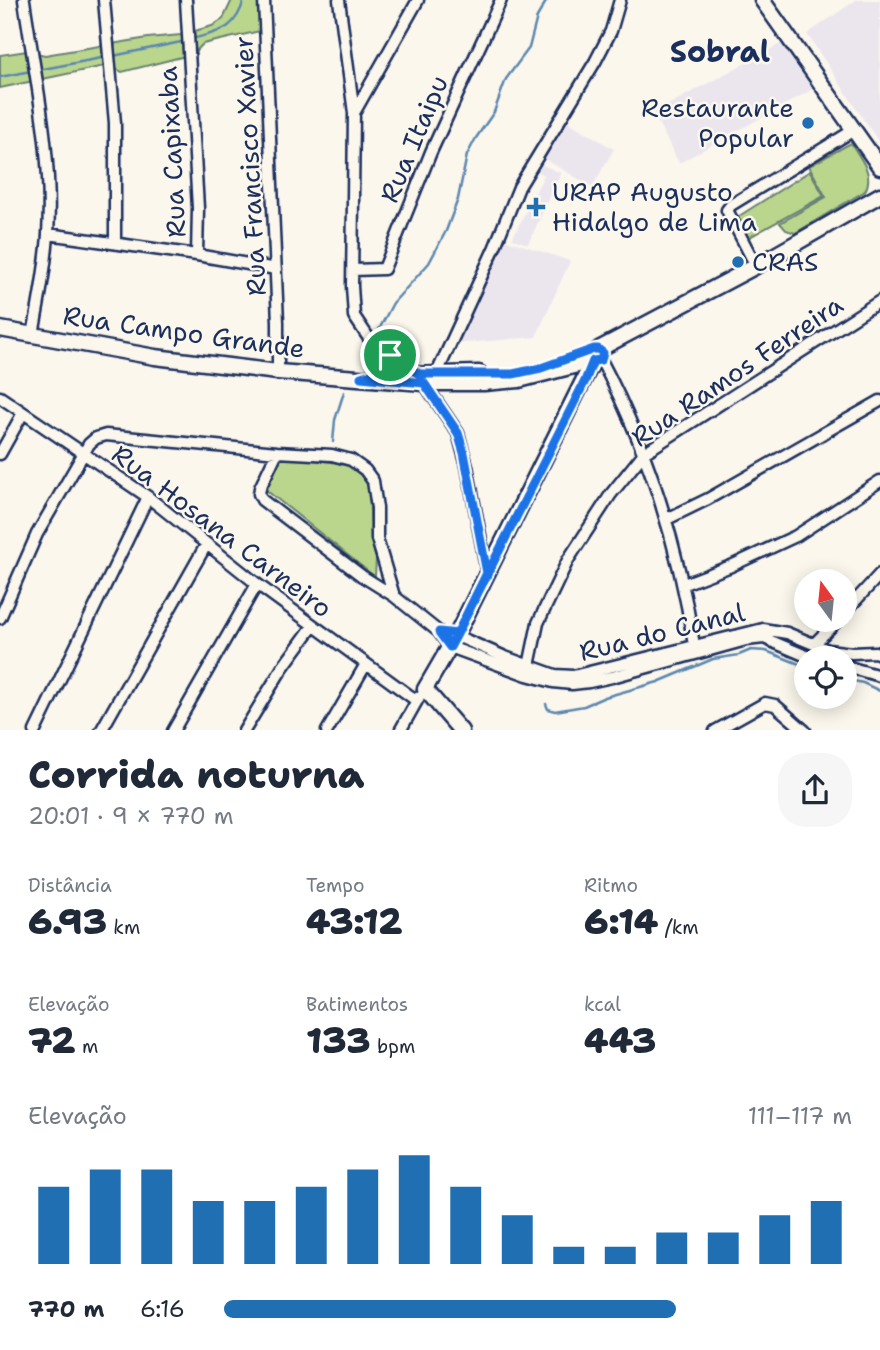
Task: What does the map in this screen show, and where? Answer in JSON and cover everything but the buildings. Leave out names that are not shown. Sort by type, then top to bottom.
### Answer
[{"type":"street","points":[[24,0],[42,111],[48,234],[33,335]]},
{"type":"street","points":[[104,0],[115,123],[115,242]]},
{"type":"street","name":"Rua Capixaba","points":[[186,0],[198,208],[197,255]]},
{"type":"street","name":"Rua Francisco Xavier","points":[[264,0],[278,373]]},
{"type":"street","points":[[339,0],[354,113],[354,316],[368,337],[421,379],[458,433],[487,573]]},
{"type":"street","points":[[354,113],[418,0]]},
{"type":"street","name":"Rua Itaipu","points":[[353,271],[384,269],[431,152],[501,0]]},
{"type":"street","points":[[436,373],[494,249],[519,187],[595,62],[611,31],[620,0]]},
{"type":"street","points":[[762,0],[880,167]]},
{"type":"street","points":[[756,266],[727,210],[854,130]]},
{"type":"street","name":"Rua Campo Grande","points":[[0,330],[155,357],[278,373],[500,382],[537,376],[596,355],[880,195]]},
{"type":"street","points":[[48,234],[115,242],[276,269]]},
{"type":"street","name":"Rua Ramos Ferreira","points":[[529,666],[538,623],[568,560],[611,494],[644,453],[880,301]]},
{"type":"street","points":[[361,377],[389,369],[392,362],[390,355]]},
{"type":"street","points":[[596,355],[623,401],[667,519],[684,584],[694,645]]},
{"type":"street","points":[[400,730],[453,641],[596,355]]},
{"type":"street","name":"Rua Campo Grande","points":[[421,379],[436,373],[513,374],[596,355]]},
{"type":"street","name":"Rua Hosana Carneiro","points":[[0,397],[148,497],[206,545],[366,664],[421,695]]},
{"type":"street","points":[[667,519],[880,401]]},
{"type":"street","points":[[0,454],[23,413]]},
{"type":"street","points":[[0,618],[37,534],[89,444],[106,435],[277,452],[332,454],[351,460],[365,470],[373,481],[377,539],[394,596]]},
{"type":"street","points":[[277,452],[260,488],[262,500],[453,641]]},
{"type":"street","points":[[684,584],[796,536],[880,481]]},
{"type":"street","points":[[35,730],[148,497]]},
{"type":"street","points":[[101,730],[206,545]]},
{"type":"street","points":[[858,598],[880,574]]},
{"type":"street","points":[[173,730],[257,584]]},
{"type":"street","points":[[244,730],[283,667],[313,626]]},
{"type":"street","name":"Rua do Canal","points":[[453,641],[555,675],[573,676],[763,629],[776,630],[828,650],[880,654]]},
{"type":"street","points":[[815,643],[826,632]]},
{"type":"street","name":"Rua do Canal","points":[[453,641],[527,675],[572,684],[612,677],[746,640],[764,638],[794,651]]},
{"type":"street","points":[[327,730],[366,664]]},
{"type":"street","points":[[857,669],[880,676]]},
{"type":"street","points":[[421,695],[461,730]]},
{"type":"street","points":[[715,730],[765,703],[775,705],[805,730]]},
{"type":"shaded area","points":[[856,0],[880,0],[880,144],[807,34]]},
{"type":"shaded area","points":[[784,42],[815,88],[679,163],[653,113]]},
{"type":"shaded area","points":[[565,120],[614,149],[592,187],[543,158]]},
{"type":"shaded area","name":"URAP Augusto Hidalgo de Lima","points":[[540,164],[561,173],[528,244],[512,239],[544,175],[536,170]]},
{"type":"shaded area","points":[[501,238],[570,261],[536,337],[455,344]]},
{"type":"green space","points":[[232,0],[259,0],[260,31],[203,44],[193,54],[122,72],[109,65],[0,88],[0,55],[27,51],[45,55],[181,35],[212,26],[223,19]]},
{"type":"green space","points":[[851,143],[867,172],[868,185],[865,191],[795,233],[786,230],[780,223],[826,197],[809,166]]},
{"type":"green space","points":[[810,171],[824,196],[746,239],[736,218]]},
{"type":"green space","points":[[280,458],[350,464],[369,484],[371,539],[376,559],[375,577],[266,490]]},
{"type":"waterway","points":[[192,39],[231,24],[244,0]]},
{"type":"waterway","points":[[375,337],[393,303],[429,263],[446,231],[458,199],[467,155],[494,112],[506,79],[529,48],[537,17],[547,0]]},
{"type":"waterway","points":[[113,56],[186,41]]},
{"type":"waterway","points":[[38,70],[107,57]]},
{"type":"waterway","points":[[0,77],[31,71]]},
{"type":"waterway","points":[[333,442],[335,420],[344,392]]},
{"type":"waterway","points":[[546,704],[548,709],[555,711],[584,706],[658,682],[713,659],[751,650],[766,651],[794,662]]},
{"type":"waterway","points":[[857,682],[880,691]]},
{"type":"place","name":"Restaurante Popular","points":[[808,123]]},
{"type":"place","name":"URAP Augusto Hidalgo de Lima","points":[[536,207]]},
{"type":"place","name":"CRAS","points":[[738,262]]},
{"type":"district","name":"Sobral","points":[[720,52]]},
{"type":"route","points":[[390,355],[392,362],[389,369],[361,377],[424,383],[458,433],[464,453],[487,573],[457,634],[439,632],[450,647],[457,634],[487,573],[585,381],[593,361],[601,360],[603,353],[594,349],[541,368],[513,374],[419,374],[390,355]]}]
